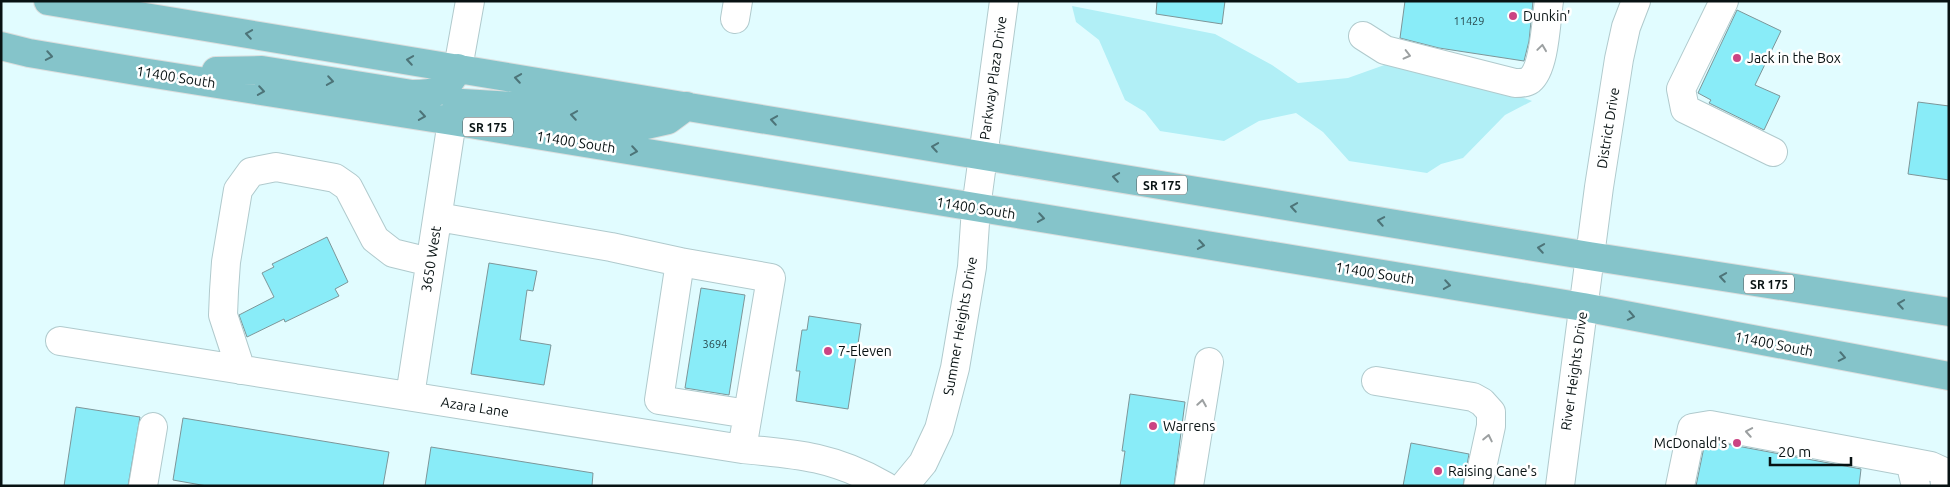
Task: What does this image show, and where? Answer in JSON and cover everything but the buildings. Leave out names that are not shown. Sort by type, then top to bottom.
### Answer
[{"type":"main road","name":"SR 175","points":[[48,1],[1589,256],[1949,312]]},
{"type":"main road","name":"11400 South","points":[[1,46],[29,53],[142,72],[452,121],[1583,307],[1949,376]]},
{"type":"main road","points":[[142,72],[262,70],[412,94],[432,94],[450,84],[458,68]]},
{"type":"main road","points":[[452,121],[457,106],[462,103],[514,106],[646,125],[668,120],[687,106]]},
{"type":"street","points":[[458,68],[470,1]]},
{"type":"street","name":"Parkway Plaza Drive","points":[[983,155],[1004,1]]},
{"type":"street","points":[[1363,36],[1386,50],[1515,83],[1522,83],[1529,80],[1536,73],[1549,1]]},
{"type":"street","name":"District Drive","points":[[1589,256],[1619,59],[1626,27],[1636,1]]},
{"type":"street","points":[[1724,1],[1680,89],[1685,109],[1773,152]]},
{"type":"street","name":"3650 West","points":[[410,396],[452,121]]},
{"type":"street","name":"Summer Heights Drive","points":[[904,486],[923,463],[939,429],[946,408],[955,368],[972,267],[976,208],[983,155]]},
{"type":"street","points":[[241,370],[223,315],[224,291],[226,262],[238,190],[251,172],[276,167],[335,178],[348,187],[375,239],[393,253],[430,262]]},
{"type":"street","points":[[438,217],[611,247],[680,262],[771,278],[742,449]]},
{"type":"street","name":"River Heights Drive","points":[[1560,486],[1589,256]]},
{"type":"street","points":[[680,262],[659,400],[748,414]]},
{"type":"street","name":"Azara Lane","points":[[60,341],[742,449],[788,453],[834,462],[885,486]]},
{"type":"street","points":[[1190,486],[1209,362]]},
{"type":"street","points":[[1376,381],[1473,397],[1492,412],[1491,426],[1478,486]]},
{"type":"street","points":[[1680,486],[1692,428],[1710,425],[1913,474],[1931,466],[1944,472],[1945,486]]},
{"type":"street","points":[[143,486],[153,427]]},
{"type":"shaded area","points":[[1072,6],[1215,34],[1272,65],[1298,83],[1348,78],[1390,63],[1516,95],[1532,101],[1505,115],[1463,158],[1441,164],[1427,173],[1349,161],[1323,132],[1296,113],[1259,121],[1224,141],[1160,131],[1145,112],[1125,100],[1099,40],[1076,22]]},
{"type":"place","name":"Dunkin'","points":[[1513,16]]},
{"type":"place","name":"Jack in the Box","points":[[1737,58]]},
{"type":"place","name":"7-Eleven","points":[[828,351]]},
{"type":"place","name":"Warrens","points":[[1153,426]]},
{"type":"place","name":"McDonald's","points":[[1737,443]]},
{"type":"place","name":"Raising Cane's","points":[[1438,471]]}]
